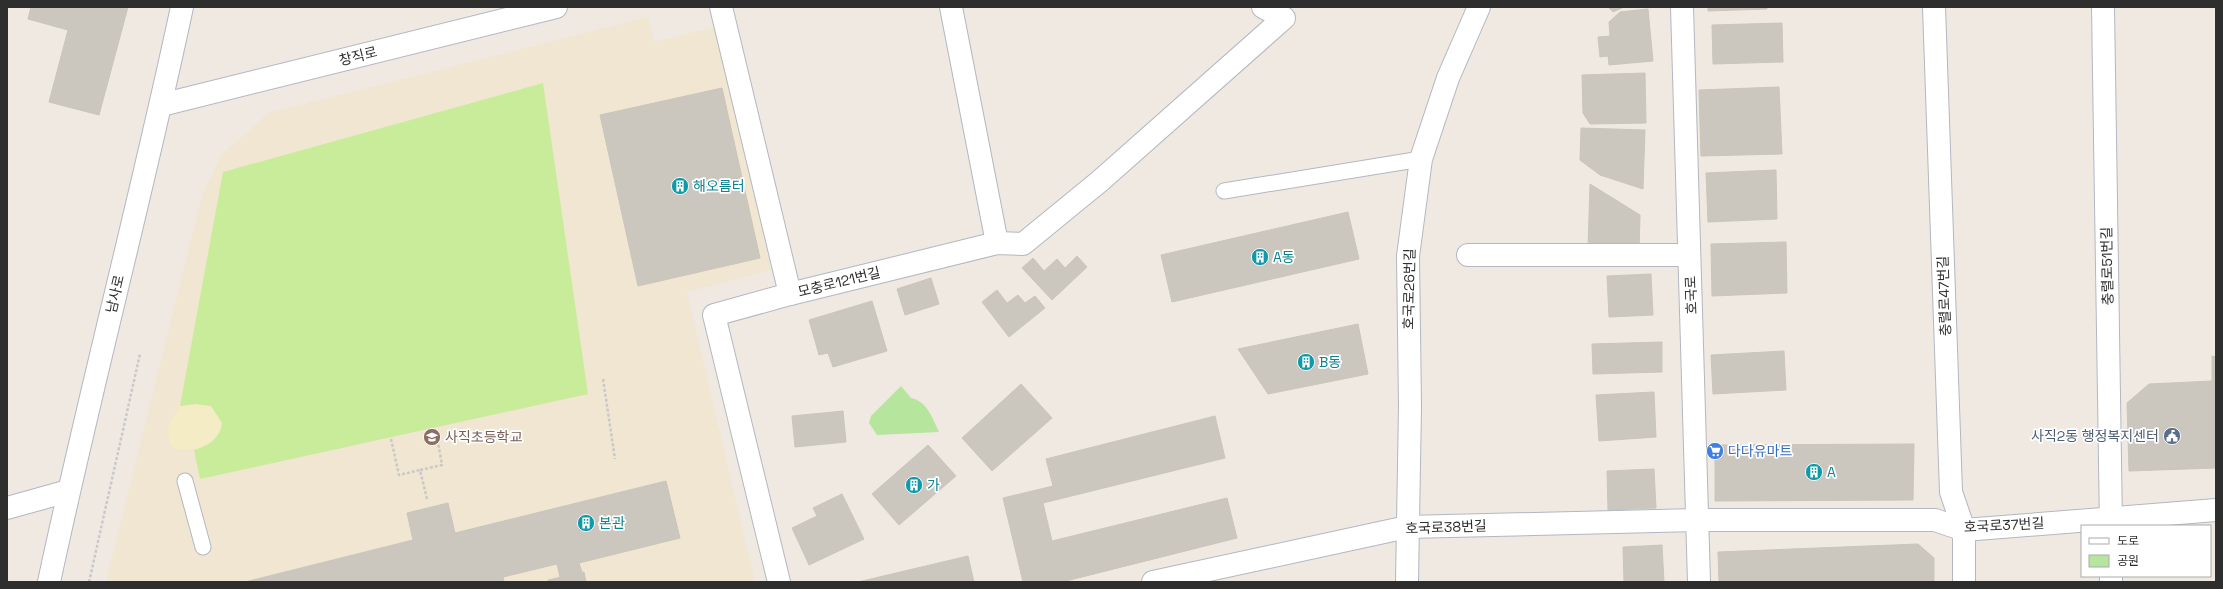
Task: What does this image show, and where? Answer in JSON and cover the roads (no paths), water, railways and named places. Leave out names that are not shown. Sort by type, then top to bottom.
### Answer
[{"type":"street","name":"남사로","points":[[49,582],[68,491],[161,105],[182,7]]},
{"type":"street","name":"창직로","points":[[161,105],[556,7]]},
{"type":"street","points":[[721,7],[790,294]]},
{"type":"street","points":[[951,7],[997,243]]},
{"type":"street","name":"모충로121번길","points":[[779,582],[714,315],[790,294],[997,243],[1023,244],[1100,181],[1284,18],[1263,7]]},
{"type":"street","name":"호국로26번길","points":[[1407,582],[1410,406],[1408,256],[1421,159],[1448,78],[1479,7]]},
{"type":"street","name":"호국로","points":[[1682,7],[1699,582]]},
{"type":"street","name":"충렬로47번길","points":[[1934,7],[1951,492],[1964,530],[1964,582]]},
{"type":"street","name":"충렬로51번길","points":[[2104,7],[2110,522]]},
{"type":"street","points":[[1468,255],[1689,255]]},
{"type":"street","points":[[7,508],[68,491]]},
{"type":"street","name":"호국로37번길","points":[[1697,520],[1935,520],[1964,530],[2110,522],[2216,510]]},
{"type":"street","name":"호국로38번길","points":[[1153,582],[1407,526],[1697,520]]},
{"type":"lane","points":[[1224,191],[1421,159]]},
{"type":"lane","points":[[185,481],[203,547]]},
{"type":"place","name":"해오름터","points":[[680,186]]},
{"type":"place","name":"A동","points":[[1260,257]]},
{"type":"place","name":"B동","points":[[1306,362]]},
{"type":"place","name":"사직2동 행정복지센터","points":[[2172,436]]},
{"type":"place","name":"사직초등학교","points":[[432,437]]},
{"type":"place","name":"다다유마트","points":[[1715,451]]},
{"type":"place","name":"A","points":[[1814,472]]},
{"type":"place","name":"가","points":[[914,485]]},
{"type":"place","name":"본관","points":[[586,523]]}]
